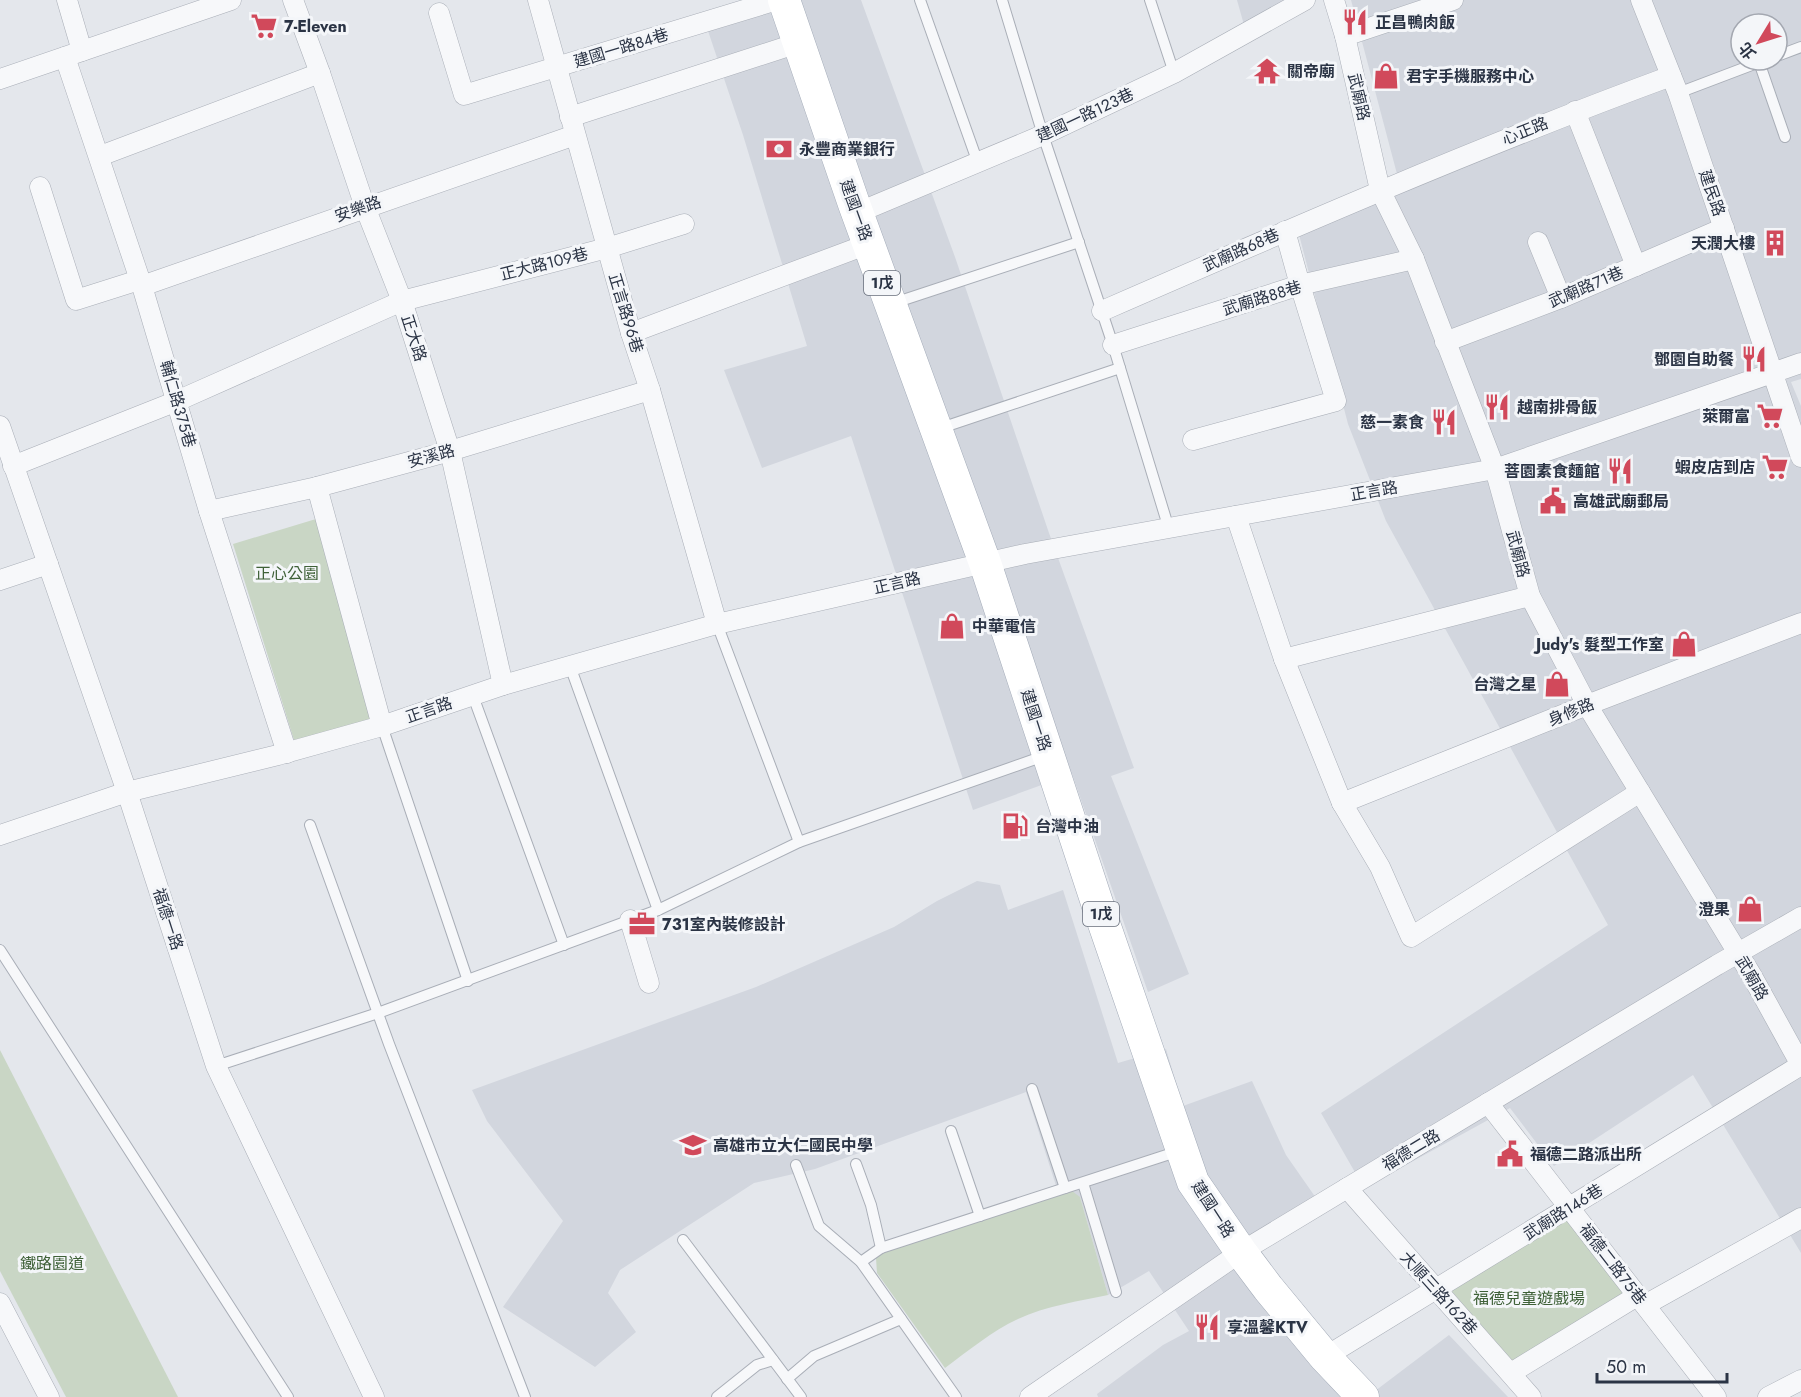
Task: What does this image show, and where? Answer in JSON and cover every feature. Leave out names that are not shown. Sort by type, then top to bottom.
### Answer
[{"type":"main road","name":"建國一路","points":[[783,0],[889,304],[985,563],[1047,755],[1193,1182],[1241,1252],[1325,1357],[1363,1397]]},
{"type":"street","name":"輔仁路375巷","points":[[67,0],[74,54],[100,156],[141,283],[209,511],[287,753]]},
{"type":"street","points":[[0,79],[231,0]]},
{"type":"street","name":"正大路","points":[[293,0],[320,73],[364,207],[402,301],[450,451],[503,685]]},
{"type":"street","name":"正言路96巷","points":[[538,0],[631,333],[650,390],[717,624]]},
{"type":"street","name":"建國一路84巷","points":[[439,13],[464,94],[777,0]]},
{"type":"street","name":"建國一路123巷","points":[[857,213],[1043,135],[1174,73],[1305,0]]},
{"type":"street","name":"武廟路","points":[[1334,0],[1346,36],[1380,190],[1414,259],[1495,469],[1530,596],[1587,705],[1738,953],[1801,1065]]},
{"type":"street","points":[[1346,36],[1453,0]]},
{"type":"street","name":"建民路","points":[[1641,0],[1674,84],[1725,228],[1801,457]]},
{"type":"street","name":"安樂路","points":[[40,187],[76,300],[141,283],[364,207],[573,126],[798,43]]},
{"type":"street","points":[[100,156],[320,73]]},
{"type":"street","name":"心正路","points":[[1380,190],[1575,111],[1674,84]]},
{"type":"street","points":[[1575,111],[1636,266]]},
{"type":"street","name":"武廟路68巷","points":[[1102,311],[1380,190]]},
{"type":"street","name":"正大路109巷","points":[[13,466],[177,401],[402,301],[607,248],[684,224]]},
{"type":"street","name":"武廟路71巷","points":[[1445,342],[1561,298],[1725,228]]},
{"type":"street","points":[[1193,440],[1336,401],[1300,285],[1286,231]]},
{"type":"street","points":[[1538,242],[1561,298]]},
{"type":"street","points":[[631,333],[868,244]]},
{"type":"street","name":"武廟路88巷","points":[[1113,345],[1300,285],[1414,259]]},
{"type":"street","name":"正言路","points":[[0,835],[127,792],[287,753],[382,726],[503,685],[717,624],[985,563],[1495,469],[1801,363]]},
{"type":"street","name":"安溪路","points":[[209,511],[317,487],[450,451],[650,390]]},
{"type":"street","name":"福德一路","points":[[0,426],[127,792],[216,1066],[374,1397]]},
{"type":"street","points":[[317,487],[382,726]]},
{"type":"street","points":[[1236,516],[1284,659],[1342,803],[1380,867],[1411,937],[1640,792]]},
{"type":"street","points":[[0,580],[48,564]]},
{"type":"street","points":[[1284,659],[1530,596]]},
{"type":"street","name":"身修路","points":[[1342,803],[1801,623]]},
{"type":"street","name":"福德二路","points":[[1030,1397],[1241,1252],[1801,917]]},
{"type":"street","points":[[630,920],[649,983]]},
{"type":"street","name":"武廟路146巷","points":[[1325,1357],[1801,1065]]},
{"type":"street","name":"福德二路75巷","points":[[1488,1103],[1716,1397]]},
{"type":"street","name":"大順三路162巷","points":[[1347,1188],[1531,1397]]},
{"type":"street","points":[[1511,1373],[1641,1300],[1801,1218]]},
{"type":"street","points":[[0,1303],[49,1397]]},
{"type":"street","points":[[1768,1397],[1801,1380]]},
{"type":"lane","points":[[920,0],[978,163]]},
{"type":"lane","points":[[1002,0],[1043,135],[1113,345],[1169,529]]},
{"type":"lane","points":[[1150,0],[1174,73]]},
{"type":"lane","points":[[1674,84],[1729,70]]},
{"type":"lane","points":[[1765,72],[1785,137]]},
{"type":"lane","points":[[889,304],[1079,242]]},
{"type":"lane","points":[[936,430],[1120,368]]},
{"type":"lane","points":[[717,624],[799,842]]},
{"type":"lane","points":[[570,666],[658,910]]},
{"type":"lane","points":[[473,696],[564,945]]},
{"type":"lane","points":[[382,726],[468,981]]},
{"type":"lane","points":[[216,1066],[378,1013],[658,910],[799,842],[1047,755]]},
{"type":"lane","points":[[310,825],[378,1013],[525,1397]]},
{"type":"lane","points":[[0,950],[288,1397]]},
{"type":"lane","points":[[1032,1089],[1065,1188]]},
{"type":"lane","points":[[951,1131],[980,1216]]},
{"type":"lane","points":[[861,1262],[881,1248],[1182,1150]]},
{"type":"lane","points":[[856,1164],[871,1205],[881,1248]]},
{"type":"lane","points":[[796,1165],[819,1226],[861,1262],[956,1397]]},
{"type":"lane","points":[[1083,1183],[1116,1292]]},
{"type":"lane","points":[[683,1240],[801,1397]]},
{"type":"lane","points":[[787,1379],[814,1356],[901,1319]]},
{"type":"lane","points":[[717,1397],[757,1365],[772,1360]]},
{"type":"shaded area","points":[[748,0],[861,0],[955,257],[1049,533],[1134,768],[1111,776],[1189,974],[1148,992],[1072,774],[973,810],[851,436],[762,468],[724,370],[807,346],[743,135],[703,16]]},
{"type":"shaded area","points":[[1237,0],[1286,0],[1244,25]]},
{"type":"shaded area","points":[[1351,0],[1801,0],[1801,379],[1791,382],[1801,406],[1801,1253],[1693,1075],[1554,1166],[1510,1108],[1364,1188],[1321,1113],[1608,925],[1386,521],[1348,424],[1295,219],[1397,174]]},
{"type":"shaded area","name":"高雄市立大仁國民中學","points":[[977,881],[1000,885],[1008,910],[1063,890],[1118,1063],[1166,1049],[1183,1106],[1252,1081],[1286,1155],[1323,1208],[1258,1251],[1375,1391],[1449,1335],[1508,1397],[1098,1397],[1097,1394],[1163,1345],[1189,1331],[1149,1271],[1108,1295],[1080,1197],[1059,1195],[1026,1092],[815,1169],[754,1183],[620,1270],[608,1293],[636,1332],[595,1367],[503,1307],[563,1221],[487,1121],[472,1090],[756,987],[894,927],[937,901]]},
{"type":"green space","name":"正心公園","points":[[316,519],[372,721],[294,740],[233,544]]},
{"type":"green space","name":"鐵路園道","points":[[0,1050],[178,1397],[66,1397],[0,1271]]},
{"type":"green space","points":[[1072,1191],[1080,1197],[1108,1295],[1029,1314],[990,1335],[945,1368],[877,1273],[876,1258],[882,1252]]},
{"type":"green space","name":"福德兒童遊戲場","points":[[1567,1219],[1625,1295],[1512,1365],[1450,1289]]},
{"type":"place","name":"正昌鴨肉飯","points":[[1355,22]]},
{"type":"place","name":"7-Eleven","points":[[264,26]]},
{"type":"place","name":"關帝廟","points":[[1267,71]]},
{"type":"place","name":"君宇手機服務中心","points":[[1386,76]]},
{"type":"place","name":"永豐商業銀行","points":[[779,149]]},
{"type":"place","name":"天潤大樓","points":[[1775,243]]},
{"type":"place","name":"鄧園自助餐","points":[[1754,359]]},
{"type":"place","name":"越南排骨飯","points":[[1497,407]]},
{"type":"place","name":"萊爾富","points":[[1770,416]]},
{"type":"place","name":"慈一素食","points":[[1444,422]]},
{"type":"place","name":"蝦皮店到店","points":[[1775,467]]},
{"type":"place","name":"菩園素食麵館","points":[[1620,471]]},
{"type":"place","name":"高雄武廟郵局","points":[[1553,501]]},
{"type":"place","name":"中華電信","points":[[952,626]]},
{"type":"place","name":"Judy's 髮型工作室","points":[[1684,644]]},
{"type":"place","name":"台灣之星","points":[[1557,684]]},
{"type":"place","name":"台灣中油","points":[[1015,826]]},
{"type":"place","name":"澄果","points":[[1750,909]]},
{"type":"place","name":"731室內裝修設計","points":[[642,924]]},
{"type":"place","name":"高雄市立大仁國民中學","points":[[693,1145]]},
{"type":"place","name":"福德二路派出所","points":[[1510,1154]]},
{"type":"place","name":"享溫馨KTV","points":[[1207,1327]]}]
